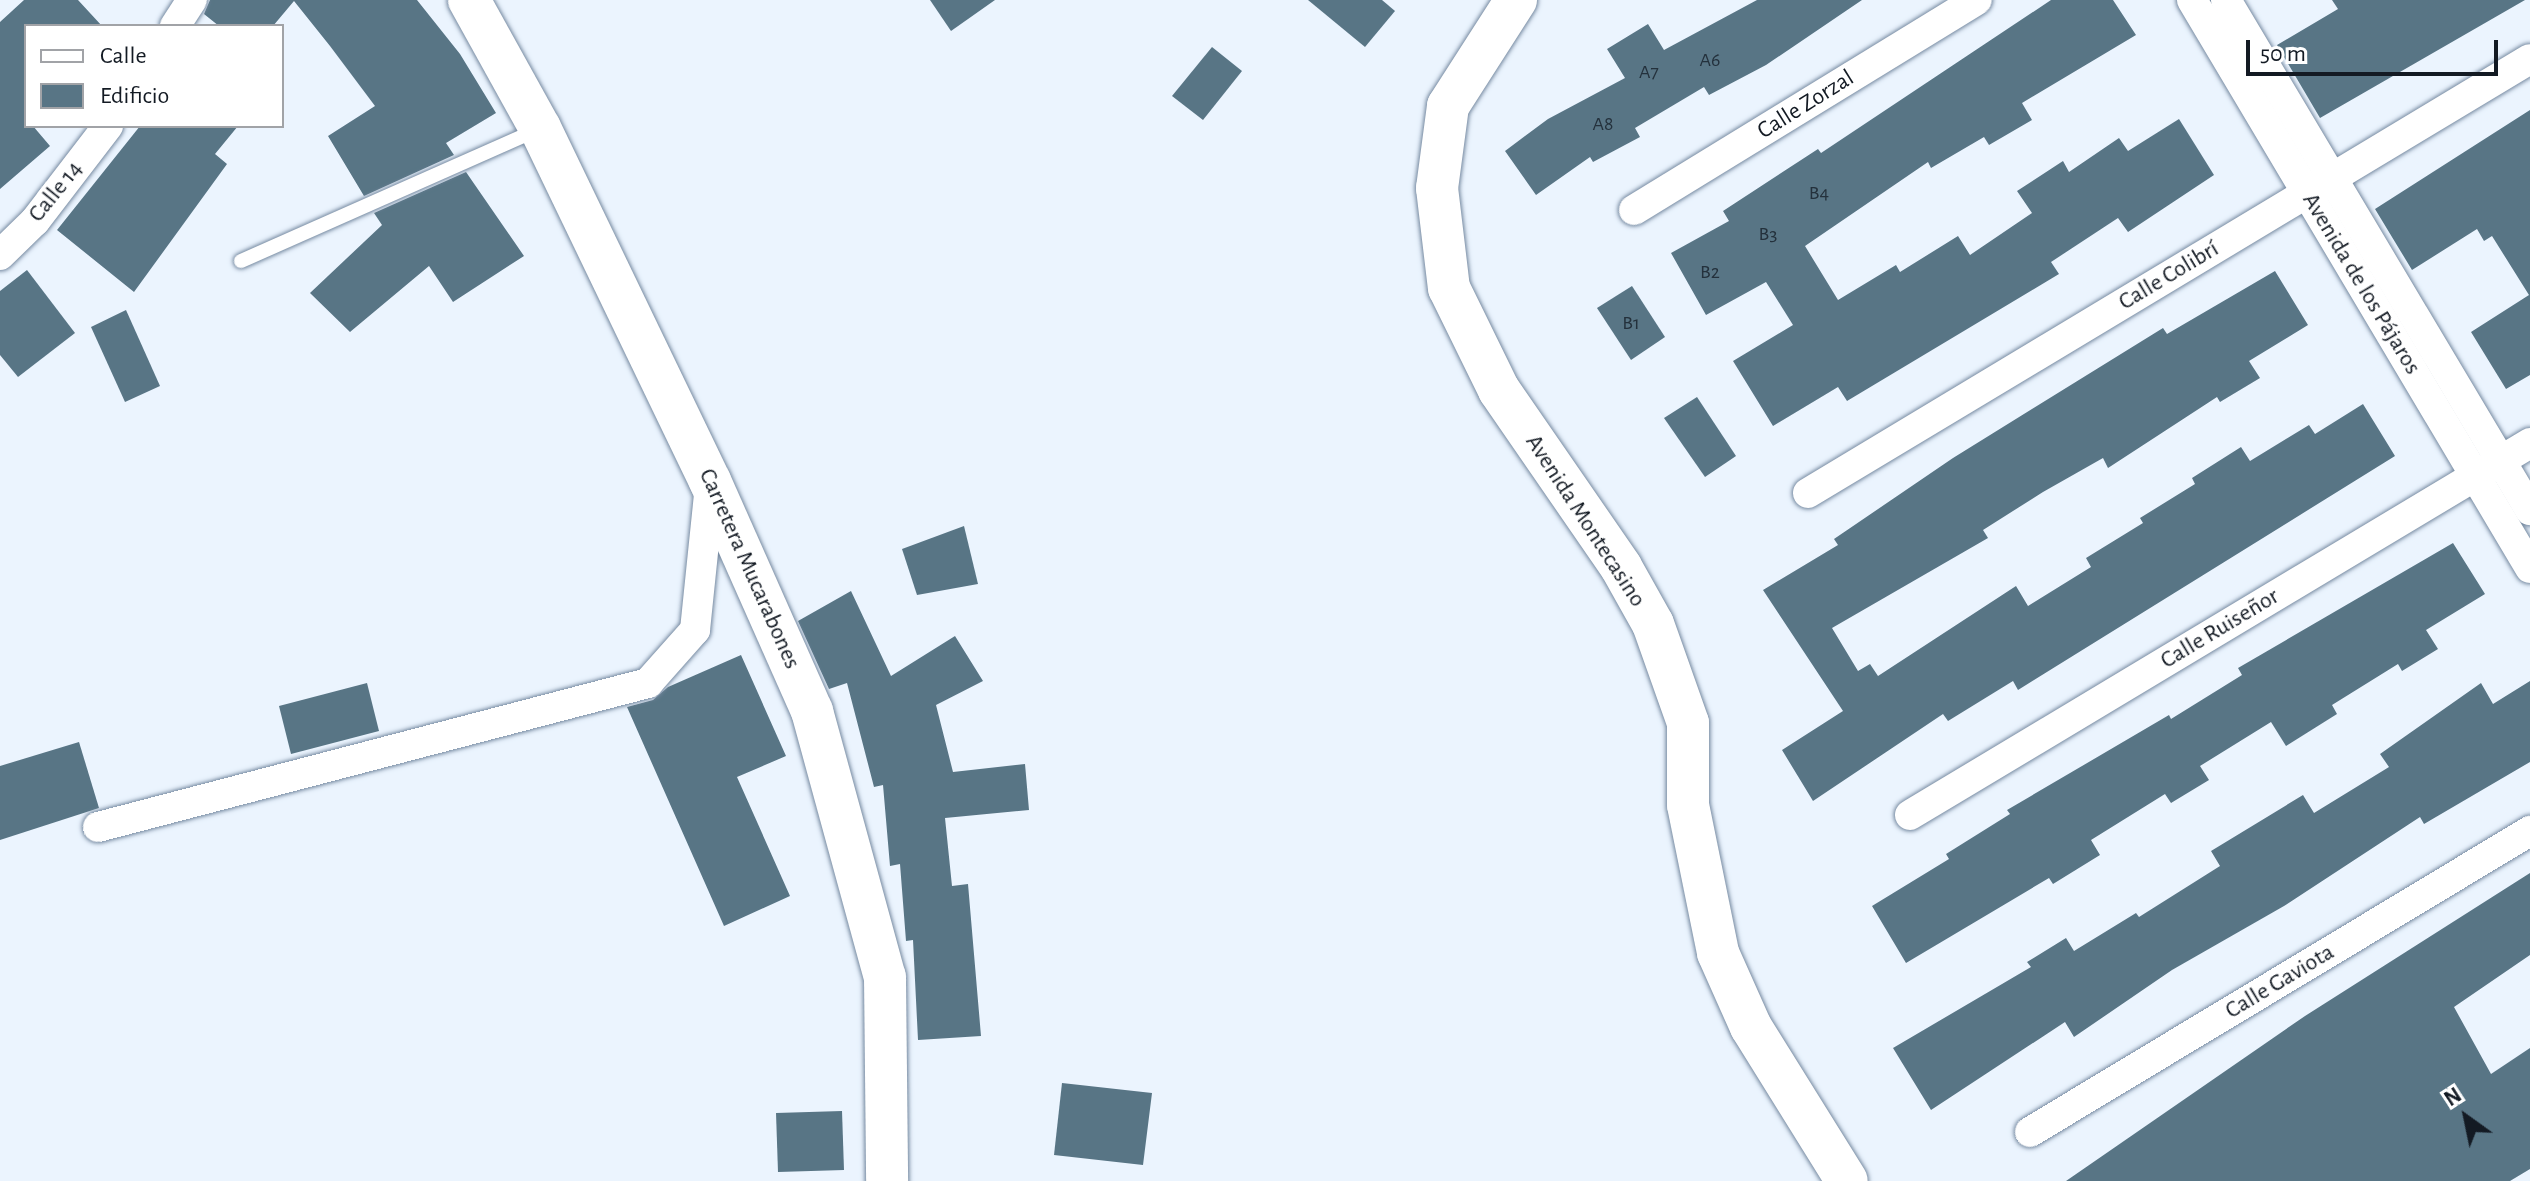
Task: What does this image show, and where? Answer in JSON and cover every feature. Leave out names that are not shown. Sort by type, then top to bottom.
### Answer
[{"type":"street","points":[[176,24],[192,0]]},
{"type":"street","name":"Carretera Mucarabones","points":[[469,0],[540,128],[710,481],[812,711],[885,977],[887,1181]]},
{"type":"street","name":"Avenida Montecasino","points":[[1516,0],[1448,106],[1437,188],[1449,288],[1499,390],[1621,567],[1653,624],[1688,723],[1688,805],[1718,953],[1751,1027],[1847,1181]]},
{"type":"street","name":"Calle Zorzal","points":[[1634,210],[1977,0]]},
{"type":"street","name":"Avenida de los Pájaros","points":[[2192,0],[2319,186],[2488,468],[2530,568]]},
{"type":"street","name":"Avenida de los Pájaros","points":[[2226,0],[2319,186]]},
{"type":"street","name":"Calle Colibrí","points":[[1808,493],[2530,59]]},
{"type":"street","name":"Calle 14","points":[[0,255],[35,221],[106,128]]},
{"type":"street","name":"Calle Ruiseñor","points":[[1910,815],[2530,443]]},
{"type":"street","name":"Avenida de los Pájaros","points":[[2488,468],[2530,510]]},
{"type":"street","points":[[98,827],[648,683],[695,630],[710,481]]},
{"type":"street","name":"Calle Gaviota","points":[[2030,1132],[2530,831]]},
{"type":"lane","points":[[241,261],[540,128]]},
{"type":"building","points":[[24,0],[78,0],[100,24],[24,24],[24,128],[35,128],[50,146],[0,189],[0,22]]},
{"type":"building","points":[[210,0],[417,0],[460,54],[496,113],[446,143],[454,155],[364,196],[328,136],[375,106],[294,1],[275,24],[216,24],[204,14]]},
{"type":"building","points":[[930,0],[995,0],[951,31]]},
{"type":"building","points":[[1308,0],[1382,0],[1395,11],[1365,47]]},
{"type":"building","points":[[1757,0],[1862,0],[1766,65],[1709,95],[1704,87],[1635,128],[1640,137],[1593,162],[1590,157],[1536,195],[1505,151],[1548,119],[1625,78],[1607,49],[1648,24],[1664,50]]},
{"type":"building","points":[[2051,0],[2113,0],[2136,35],[2022,103],[2032,120],[1989,145],[1984,137],[1931,168],[1928,162],[1805,246],[1838,300],[1896,265],[1900,272],[1958,236],[1970,255],[2032,213],[2017,191],[2063,161],[2069,172],[2119,138],[2128,151],[2179,119],[2214,175],[2128,232],[2118,218],[2051,262],[2059,274],[1847,401],[1838,387],[1773,426],[1733,361],[1793,325],[1766,282],[1706,315],[1671,253],[1729,221],[1723,211],[1818,149],[1821,153]]},
{"type":"building","points":[[2332,0],[2525,0],[2320,118],[2277,45],[2338,9]]},
{"type":"building","points":[[1212,47],[1242,71],[1203,120],[1172,96]]},
{"type":"building","points":[[2530,110],[2530,375],[2506,389],[2471,332],[2529,295],[2492,236],[2484,241],[2477,229],[2412,270],[2375,209]]},
{"type":"building","points":[[138,128],[236,128],[215,154],[227,164],[134,292],[57,230]]},
{"type":"building","points":[[466,172],[524,256],[453,302],[429,266],[350,332],[310,293],[382,225],[374,213]]},
{"type":"building","points":[[27,270],[75,333],[18,377],[0,355],[0,291]]},
{"type":"building","points":[[2275,271],[2308,325],[2249,361],[2260,378],[2220,402],[2217,397],[2108,468],[2103,458],[2043,492],[1983,530],[1988,538],[1832,628],[1858,671],[1870,664],[1878,676],[2016,586],[2028,606],[2091,567],[2086,558],[2143,523],[2140,518],[2195,484],[2192,478],[2241,447],[2250,461],[2309,425],[2315,434],[2363,404],[2395,456],[2018,690],[2013,681],[1948,721],[1943,714],[1813,801],[1782,750],[1843,711],[1763,590],[1838,545],[1834,539],[1953,458],[2163,328],[2167,334]]},
{"type":"building","points":[[1632,286],[1665,337],[1631,360],[1597,308]]},
{"type":"building","points":[[126,310],[160,386],[125,402],[91,327]]},
{"type":"building","points":[[1697,397],[1736,456],[1705,477],[1664,418]]},
{"type":"building","points":[[964,526],[978,584],[917,595],[902,549]]},
{"type":"building","points":[[2453,543],[2485,594],[2426,630],[2438,649],[2402,671],[2398,664],[2332,705],[2337,714],[2286,746],[2271,722],[2200,766],[2209,780],[2171,803],[2165,794],[2091,840],[2100,855],[2053,884],[2049,878],[1906,963],[1872,906],[1949,859],[1946,854],[2010,814],[2007,810],[2169,715],[2171,719],[2242,675],[2238,668]]},
{"type":"building","points":[[851,591],[891,676],[955,636],[983,681],[936,705],[953,772],[1025,764],[1029,810],[945,818],[952,886],[968,884],[981,1036],[918,1040],[913,940],[906,941],[900,864],[890,866],[883,785],[874,787],[847,683],[829,689],[798,621]]},
{"type":"building","points":[[741,655],[786,756],[737,777],[790,896],[724,926],[627,707],[653,700],[668,687]]},
{"type":"building","points":[[2530,681],[2530,762],[2424,824],[2420,817],[2284,906],[2172,970],[2074,1037],[2065,1022],[1931,1110],[1893,1048],[2031,967],[2027,962],[2066,938],[2074,951],[2136,913],[2139,917],[2220,866],[2211,851],[2303,795],[2314,813],[2389,767],[2380,754],[2481,683],[2493,704]]},
{"type":"building","points":[[367,683],[379,731],[291,754],[279,706]]},
{"type":"building","points":[[79,742],[99,808],[0,840],[0,766]]},
{"type":"building","points":[[2530,873],[2530,955],[2454,1007],[2491,1074],[2530,1048],[2530,1169],[2510,1181],[2066,1181],[2305,1016]]},
{"type":"building","points":[[1062,1083],[1152,1093],[1143,1165],[1054,1155]]},
{"type":"building","points":[[842,1111],[844,1170],[778,1172],[776,1113]]}]
